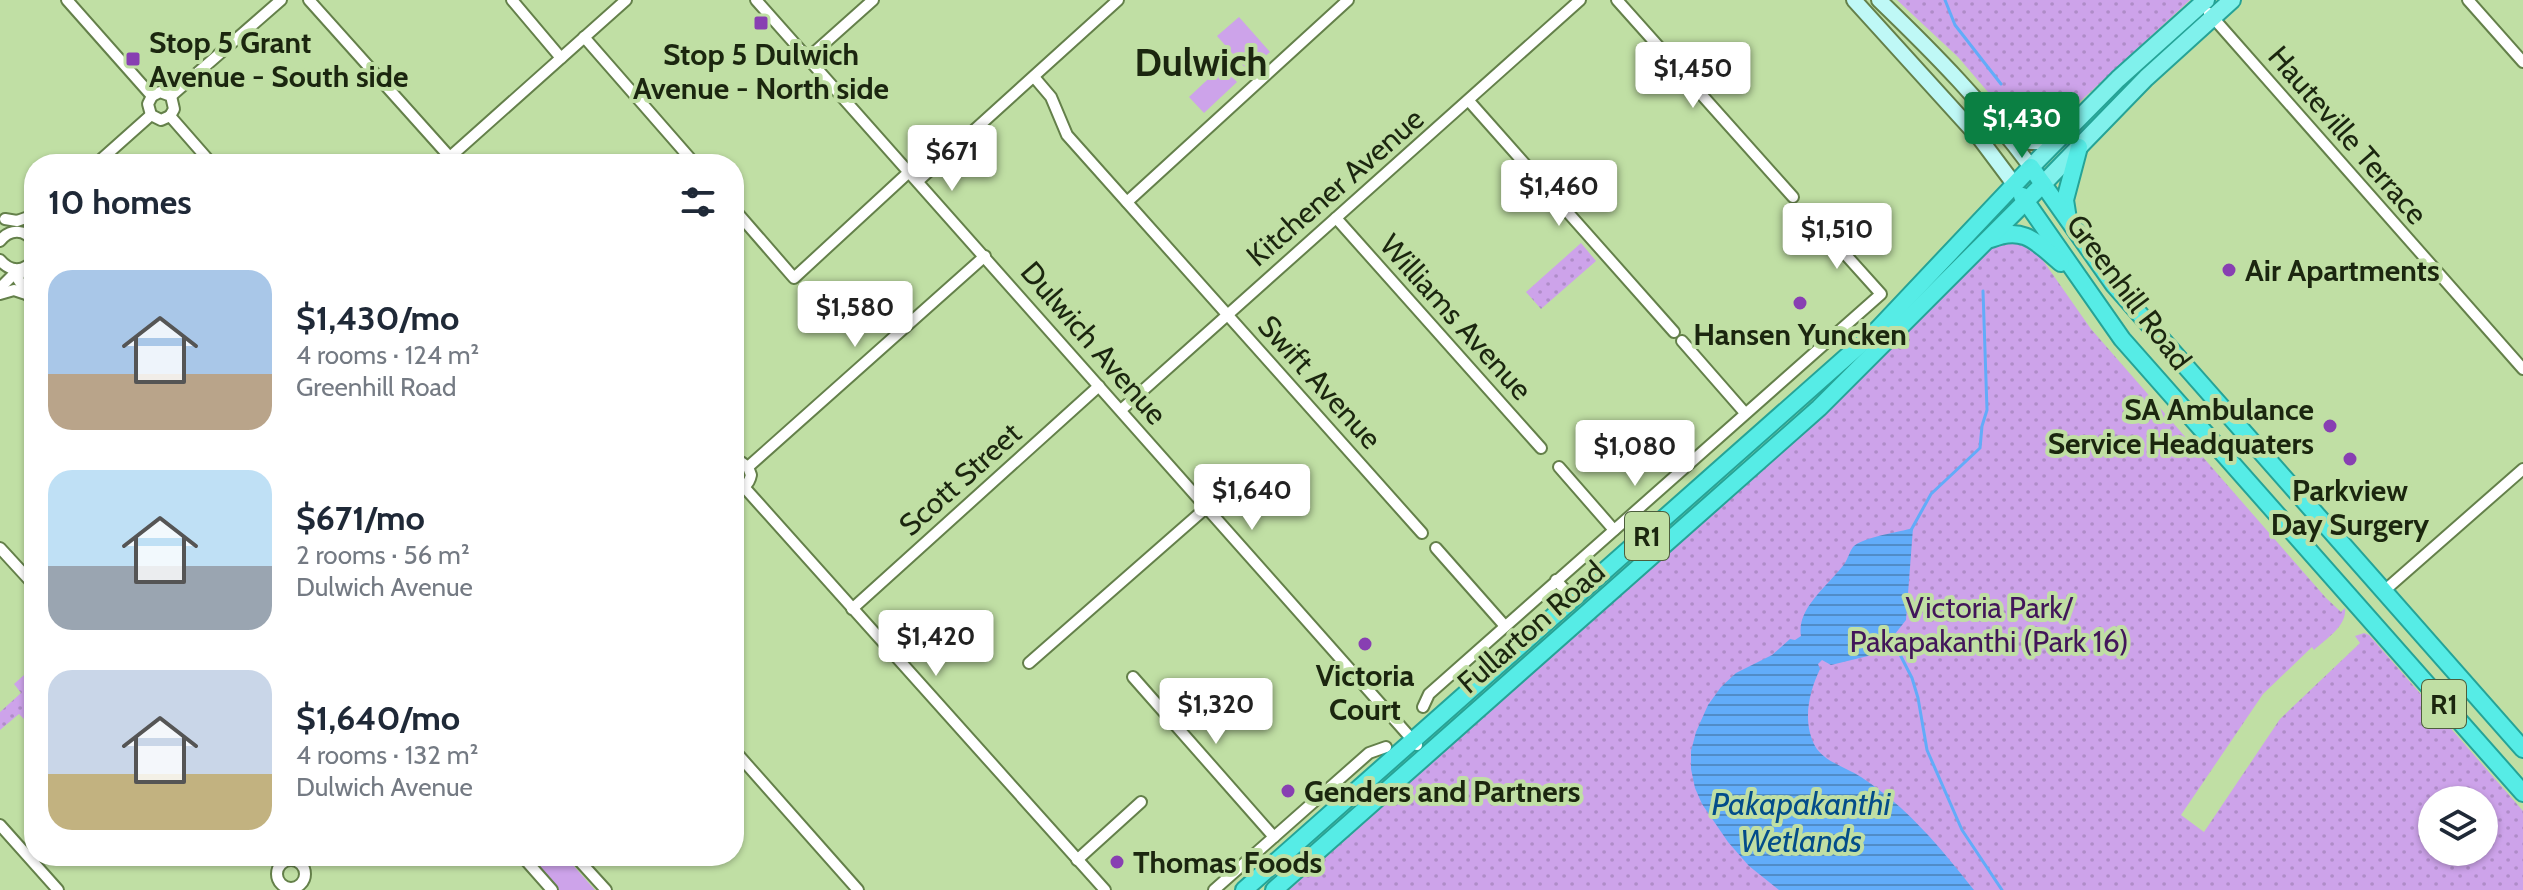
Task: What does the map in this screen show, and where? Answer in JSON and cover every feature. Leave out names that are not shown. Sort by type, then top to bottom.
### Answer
[{"type":"highway","points":[[2068,220],[2065,200],[2079,147]]},
{"type":"highway","name":"Fullarton Road","points":[[1244,890],[1878,329],[2031,167]]},
{"type":"highway","name":"Greenhill Road","points":[[2031,167],[2114,285],[2523,749]]},
{"type":"highway","name":"Greenhill Road","points":[[2014,184],[2122,339],[2523,793]]},
{"type":"highway","name":"Fullarton Road","points":[[1274,890],[1819,408],[2043,184]]},
{"type":"highway","name":"R1","points":[[1990,239],[2006,232],[2029,237],[2074,274]]},
{"type":"highway","points":[[1574,600],[1588,615]]},
{"type":"main road","name":"Greenhill Road","points":[[1854,0],[1981,140],[2014,184]]},
{"type":"main road","name":"Greenhill Road","points":[[1879,0],[1930,49],[2002,128],[2031,167]]},
{"type":"main road","name":"Fullarton Road","points":[[2043,184],[2146,78],[2232,0]]},
{"type":"main road","name":"Fullarton Road","points":[[2031,167],[2118,79],[2204,2]]},
{"type":"main road","points":[[2002,128],[2030,142],[2055,142]]},
{"type":"street","points":[[67,0],[152,96]]},
{"type":"street","points":[[171,96],[281,0]]},
{"type":"street","points":[[309,0],[447,154]]},
{"type":"street","points":[[512,0],[561,58]]},
{"type":"street","points":[[460,154],[626,0]]},
{"type":"street","name":"Dulwich Avenue","points":[[756,0],[1426,755]]},
{"type":"street","points":[[808,58],[873,0]]},
{"type":"street","points":[[918,181],[1118,0]]},
{"type":"street","points":[[1127,202],[1348,0]]},
{"type":"street","name":"Kitchener Avenue","points":[[1121,410],[1580,0]]},
{"type":"street","points":[[1617,0],[1793,197]]},
{"type":"street","points":[[2468,0],[2523,62]]},
{"type":"street","name":"Hauteville Terrace","points":[[2204,2],[2213,18],[2523,369]]},
{"type":"street","points":[[584,37],[686,154]]},
{"type":"street","name":"Swift Avenue","points":[[1034,77],[1051,97],[1067,135],[1422,533]]},
{"type":"street","points":[[160,92],[171,96],[174,109],[170,116],[161,120],[151,115],[148,104],[152,96],[160,92]]},
{"type":"street","points":[[1469,101],[1674,332]]},
{"type":"street","points":[[107,154],[151,115]]},
{"type":"street","points":[[170,116],[203,154]]},
{"type":"street","points":[[744,220],[794,278],[909,172]]},
{"type":"street","name":"Williams Avenue","points":[[1336,218],[1541,448]]},
{"type":"street","points":[[2,220],[24,219]]},
{"type":"street","points":[[2,220],[24,232]]},
{"type":"street","points":[[2,220],[1,240],[24,234]]},
{"type":"street","name":"Fullarton Road","points":[[1423,707],[1429,694],[1504,625],[1881,294],[1818,224]]},
{"type":"street","points":[[748,467],[985,256]]},
{"type":"street","points":[[0,260],[7,267],[19,270]]},
{"type":"street","points":[[0,291],[24,266]]},
{"type":"street","points":[[19,270],[18,279],[24,290]]},
{"type":"street","points":[[0,291],[24,293]]},
{"type":"street","points":[[1682,341],[1745,413]]},
{"type":"street","name":"Scott Street","points":[[852,609],[1099,386]]},
{"type":"street","points":[[744,464],[748,467],[750,480],[744,484]]},
{"type":"street","points":[[1559,467],[1614,530]]},
{"type":"street","points":[[2384,591],[2523,469]]},
{"type":"street","points":[[744,492],[1105,890]]},
{"type":"street","points":[[1029,663],[1207,507]]},
{"type":"street","points":[[0,548],[24,574]]},
{"type":"street","points":[[1436,548],[1504,625]]},
{"type":"street","name":"Fullarton Road","points":[[1556,580],[1574,600]]},
{"type":"street","points":[[1133,677],[1274,837]]},
{"type":"street","points":[[1214,890],[1369,753],[1386,747]]},
{"type":"street","points":[[744,761],[858,890]]},
{"type":"street","points":[[1077,860],[1141,802]]},
{"type":"street","points":[[0,825],[24,852]]},
{"type":"street","points":[[37,866],[58,890]]},
{"type":"street","points":[[277,866],[278,887],[290,888],[302,887],[305,866]]},
{"type":"street","points":[[531,866],[552,890]]},
{"type":"street","points":[[584,866],[606,890]]},
{"type":"green space","points":[[1897,0],[2190,0],[2061,119],[2032,130],[2018,127],[1958,57]]},
{"type":"green space","points":[[1239,17],[1270,52],[1248,71],[1217,36]]},
{"type":"green space","points":[[1222,66],[1237,82],[1204,113],[1189,97]]},
{"type":"green space","name":"Victoria Park/ Pakapakanthi (Park 16)","points":[[2013,238],[2027,243],[2037,252],[2091,329],[2326,598],[2341,612],[2345,608],[2343,620],[2335,631],[2314,650],[2312,647],[2263,694],[2181,815],[2204,832],[2280,719],[2360,643],[2355,636],[2364,633],[2523,811],[2523,890],[1289,890],[1825,414],[1997,243]]},
{"type":"green space","points":[[1581,243],[1596,261],[1541,309],[1526,292]]},
{"type":"green space","points":[[24,675],[24,719],[19,714],[0,730],[0,712],[21,693],[14,684]]},
{"type":"green space","points":[[536,866],[574,866],[595,890],[557,890]]},
{"type":"water","name":"Pakapakanthi Wetlands","points":[[1913,528],[1906,620],[1884,648],[1868,656],[1831,665],[1822,660],[1818,664],[1820,669],[1808,707],[1809,727],[1819,752],[1893,801],[1935,843],[1974,890],[1779,890],[1749,866],[1702,804],[1691,769],[1691,751],[1696,732],[1708,705],[1736,673],[1772,655],[1790,639],[1801,636],[1801,626],[1809,606],[1845,563],[1853,547],[1873,538]]},
{"type":"waterway","points":[[1945,0],[1955,25],[2001,84]]},
{"type":"waterway","points":[[1910,532],[1931,494],[1980,448],[1987,410],[1983,291]]},
{"type":"waterway","points":[[1891,637],[1912,678],[1927,750],[1962,830],[2002,890]]},
{"type":"place","name":"Stop 5 Dulwich Avenue - North side","points":[[761,23]]},
{"type":"place","name":"Stop 5 Grant Avenue - South side","points":[[133,59]]},
{"type":"place","name":"Air Apartments","points":[[2229,270]]},
{"type":"place","name":"Hansen Yuncken","points":[[1800,303]]},
{"type":"place","name":"SA Ambulance Service Headquaters","points":[[2330,426]]},
{"type":"place","name":"Parkview Day Surgery","points":[[2350,459]]},
{"type":"place","name":"Victoria Court","points":[[1365,644]]},
{"type":"place","name":"Genders and Partners","points":[[1288,791]]},
{"type":"place","name":"Thomas Foods","points":[[1117,862]]},
{"type":"district","name":"Dulwich","points":[[1201,62]]}]
